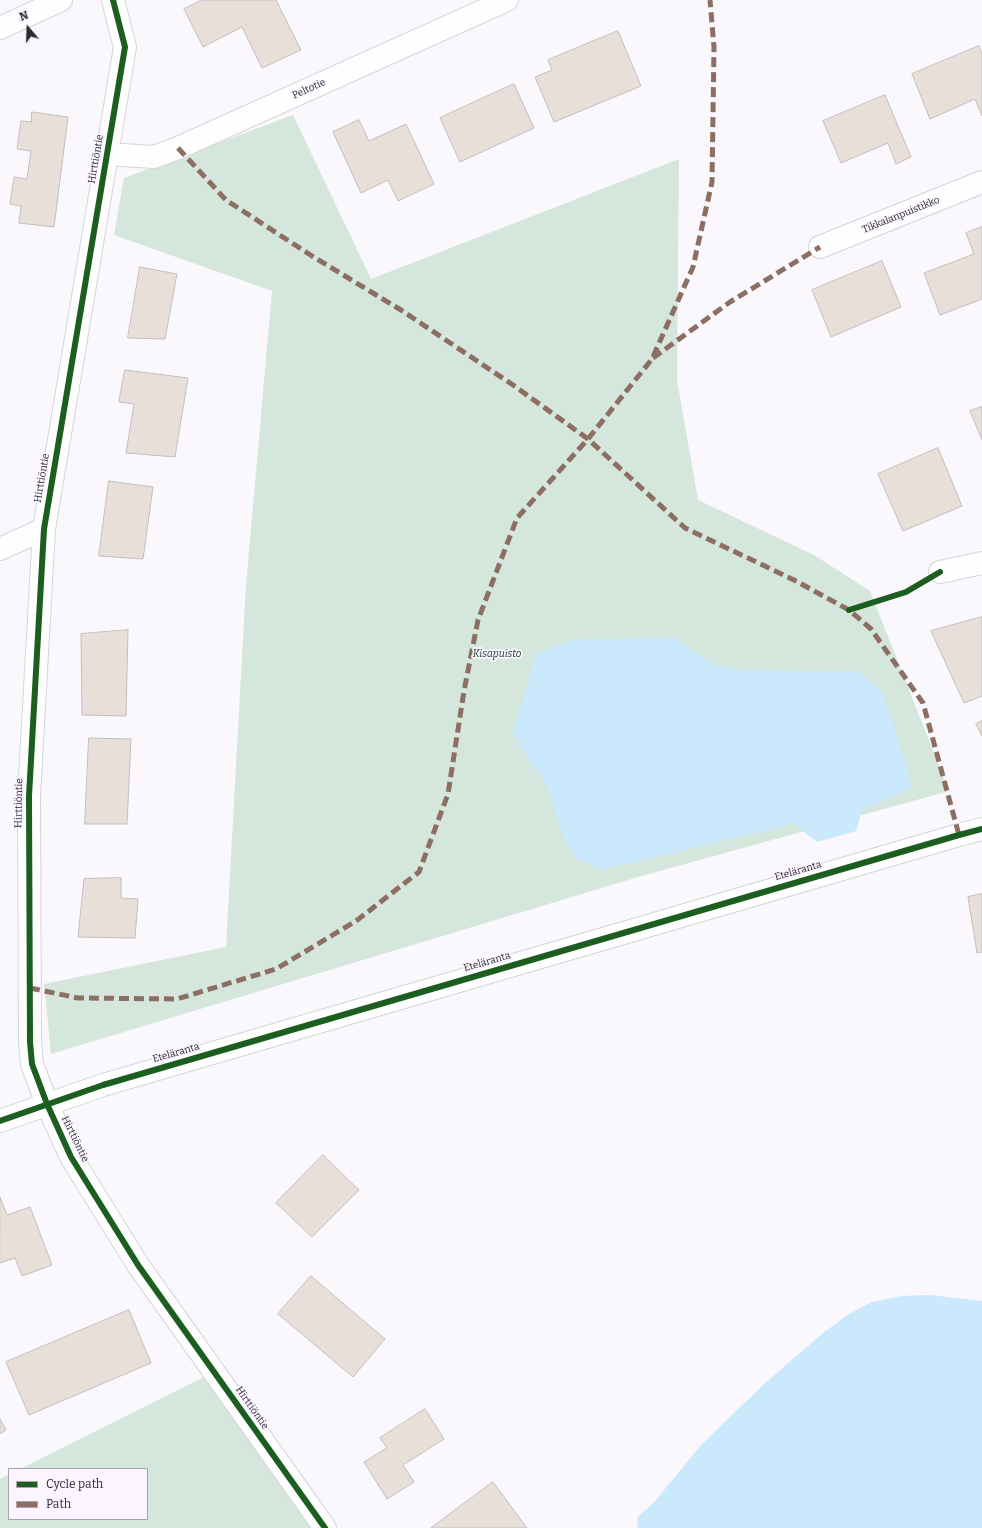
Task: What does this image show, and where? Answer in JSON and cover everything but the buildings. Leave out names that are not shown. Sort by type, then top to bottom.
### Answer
[{"type":"street","points":[[0,28],[61,0]]},
{"type":"street","name":"Hirttiöntie","points":[[113,0],[125,47],[44,530],[29,796],[30,1042],[32,1064],[47,1104],[71,1158],[138,1265],[325,1528]]},
{"type":"street","name":"Peltotie","points":[[107,154],[154,157],[172,151],[507,0]]},
{"type":"street","name":"Tikkalanpuistikko","points":[[820,247],[982,182]]},
{"type":"street","points":[[0,549],[44,530]]},
{"type":"street","points":[[940,572],[982,563]]},
{"type":"street","name":"Eteläranta","points":[[0,1121],[126,1078],[982,829]]},
{"type":"green space","name":"Kisapuisto","points":[[293,115],[371,279],[679,159],[677,380],[698,500],[814,555],[870,591],[949,791],[638,877],[51,1054],[44,984],[226,947],[246,585],[272,291],[114,235],[124,178]]},
{"type":"green space","points":[[208,1375],[324,1528],[0,1528],[0,1479],[8,1475],[8,1520],[148,1520],[148,1468],[22,1468]]},
{"type":"water","points":[[675,638],[714,665],[747,670],[858,671],[882,692],[908,770],[911,788],[862,810],[856,831],[817,842],[794,824],[601,870],[573,857],[558,824],[548,787],[512,732],[527,688],[536,654],[576,639]]},
{"type":"water","points":[[930,1295],[982,1301],[982,1528],[638,1528],[637,1518],[655,1501],[701,1445],[764,1384],[823,1333],[849,1314],[872,1302],[901,1296]]},
{"type":"marked path","points":[[30,988],[78,998],[177,999],[276,969],[356,921],[419,872],[448,794],[464,691],[478,620],[517,518],[588,439],[652,359],[693,267],[712,182],[714,47],[710,0]]},
{"type":"marked path","points":[[178,148],[226,200],[312,256],[401,310],[513,385],[588,439],[685,528],[794,580],[849,610],[871,629],[923,703],[959,835]]},
{"type":"marked path","points":[[653,358],[730,302],[820,247]]},
{"type":"cycle path","points":[[113,0],[125,47],[44,529],[29,796],[30,1042],[32,1064],[47,1104],[71,1157],[138,1265],[325,1528]]},
{"type":"cycle path","points":[[849,610],[906,592],[940,572]]},
{"type":"cycle path","points":[[0,1121],[103,1085],[982,829]]}]
